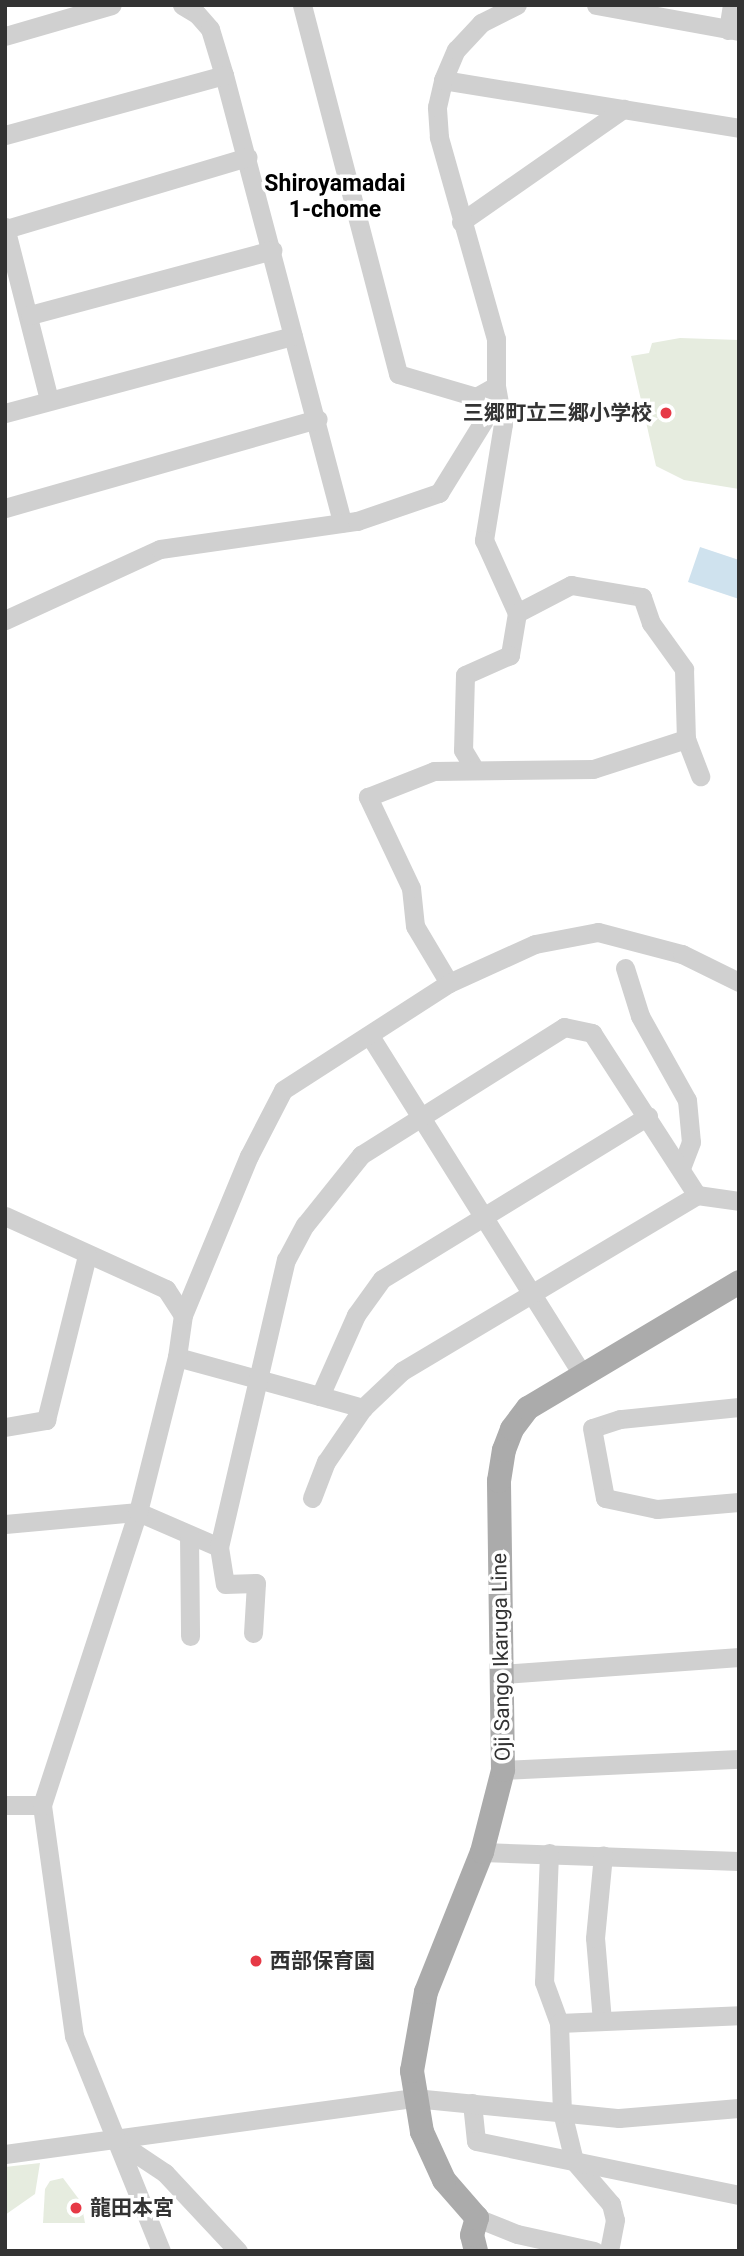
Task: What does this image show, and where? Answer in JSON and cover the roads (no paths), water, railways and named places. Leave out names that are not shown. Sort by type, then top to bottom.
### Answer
[{"type":"main road","name":"Oji Sango Ikaruga Line","points":[[477,2218],[444,2180],[422,2132],[414,2098],[412,2071],[426,1992],[482,1852],[503,1770],[499,1481],[505,1450],[512,1429],[528,1408],[582,1373],[739,1282]]},
{"type":"main road","points":[[476,2251],[472,2235],[477,2218]]},
{"type":"street","points":[[6,33],[112,5]]},
{"type":"street","points":[[182,5],[197,13],[210,29],[225,75],[293,336],[318,419],[342,523]]},
{"type":"street","points":[[302,5],[398,374],[476,397],[496,386]]},
{"type":"street","points":[[474,768],[463,750],[466,675],[510,655],[517,613],[484,540],[503,424],[496,386],[496,339],[439,137],[437,107],[443,80],[456,50],[481,23],[516,5]]},
{"type":"street","points":[[596,5],[733,31],[732,5]]},
{"type":"street","points":[[5,135],[225,75]]},
{"type":"street","points":[[443,80],[739,128]]},
{"type":"street","points":[[461,222],[623,109]]},
{"type":"street","points":[[49,399],[6,228],[247,157]]},
{"type":"street","points":[[30,315],[272,250]]},
{"type":"street","points":[[5,414],[49,399],[293,336]]},
{"type":"street","points":[[5,620],[160,548],[342,523],[439,493],[489,412],[496,386]]},
{"type":"street","points":[[5,508],[318,419]]},
{"type":"street","points":[[517,613],[571,585],[642,597],[651,623],[684,669],[686,739],[699,776]]},
{"type":"street","points":[[449,983],[415,926],[411,888],[368,797],[434,771],[474,768],[593,769],[686,739]]},
{"type":"street","points":[[161,2251],[74,2036],[42,1805],[138,1512],[177,1357],[183,1315],[249,1156],[283,1090],[449,983],[535,944],[598,932],[682,954],[739,982]]},
{"type":"street","points":[[625,968],[640,1016],[687,1100],[691,1142],[682,1166]]},
{"type":"street","points":[[253,1633],[256,1583],[225,1584],[219,1547],[262,1380],[286,1260],[305,1225],[361,1155],[564,1027],[592,1033],[682,1166],[697,1195]]},
{"type":"street","points":[[370,1036],[485,1213],[582,1373]]},
{"type":"street","points":[[320,1396],[356,1315],[382,1279],[485,1213],[648,1116]]},
{"type":"street","points":[[312,1499],[327,1462],[363,1408],[402,1371],[531,1290],[697,1195],[739,1201]]},
{"type":"street","points":[[5,1216],[166,1289],[183,1315]]},
{"type":"street","points":[[5,1427],[46,1420],[87,1255]]},
{"type":"street","points":[[177,1357],[363,1408]]},
{"type":"street","points":[[739,1407],[620,1419],[593,1428],[606,1498],[657,1509],[739,1502]]},
{"type":"street","points":[[5,1524],[138,1512],[219,1547]]},
{"type":"street","points":[[189,1535],[190,1636]]},
{"type":"street","points":[[502,1675],[739,1657]]},
{"type":"street","points":[[503,1770],[739,1759]]},
{"type":"street","points":[[5,1805],[42,1805]]},
{"type":"street","points":[[482,1852],[739,1861]]},
{"type":"street","points":[[549,1853],[544,1982],[559,2023],[562,2112],[575,2161],[611,2204],[615,2220],[609,2251]]},
{"type":"street","points":[[602,2021],[595,1938],[603,1855]]},
{"type":"street","points":[[559,2023],[739,2015]]},
{"type":"street","points":[[5,2154],[116,2141],[300,2110],[414,2098],[620,2118],[739,2108]]},
{"type":"street","points":[[472,2103],[476,2141],[739,2195]]},
{"type":"street","points":[[116,2141],[165,2174],[238,2251]]},
{"type":"street","points":[[477,2218],[517,2234],[594,2251]]},
{"type":"water","points":[[700,547],[739,560],[739,599],[688,582]]},
{"type":"place","name":"三郷町立三郷小学校","points":[[666,413]]},
{"type":"place","name":"西部保育園","points":[[256,1961]]},
{"type":"place","name":"龍田本宮","points":[[76,2208]]},
{"type":"district","name":"Shiroyamadai 1-chome","points":[[335,197]]}]
